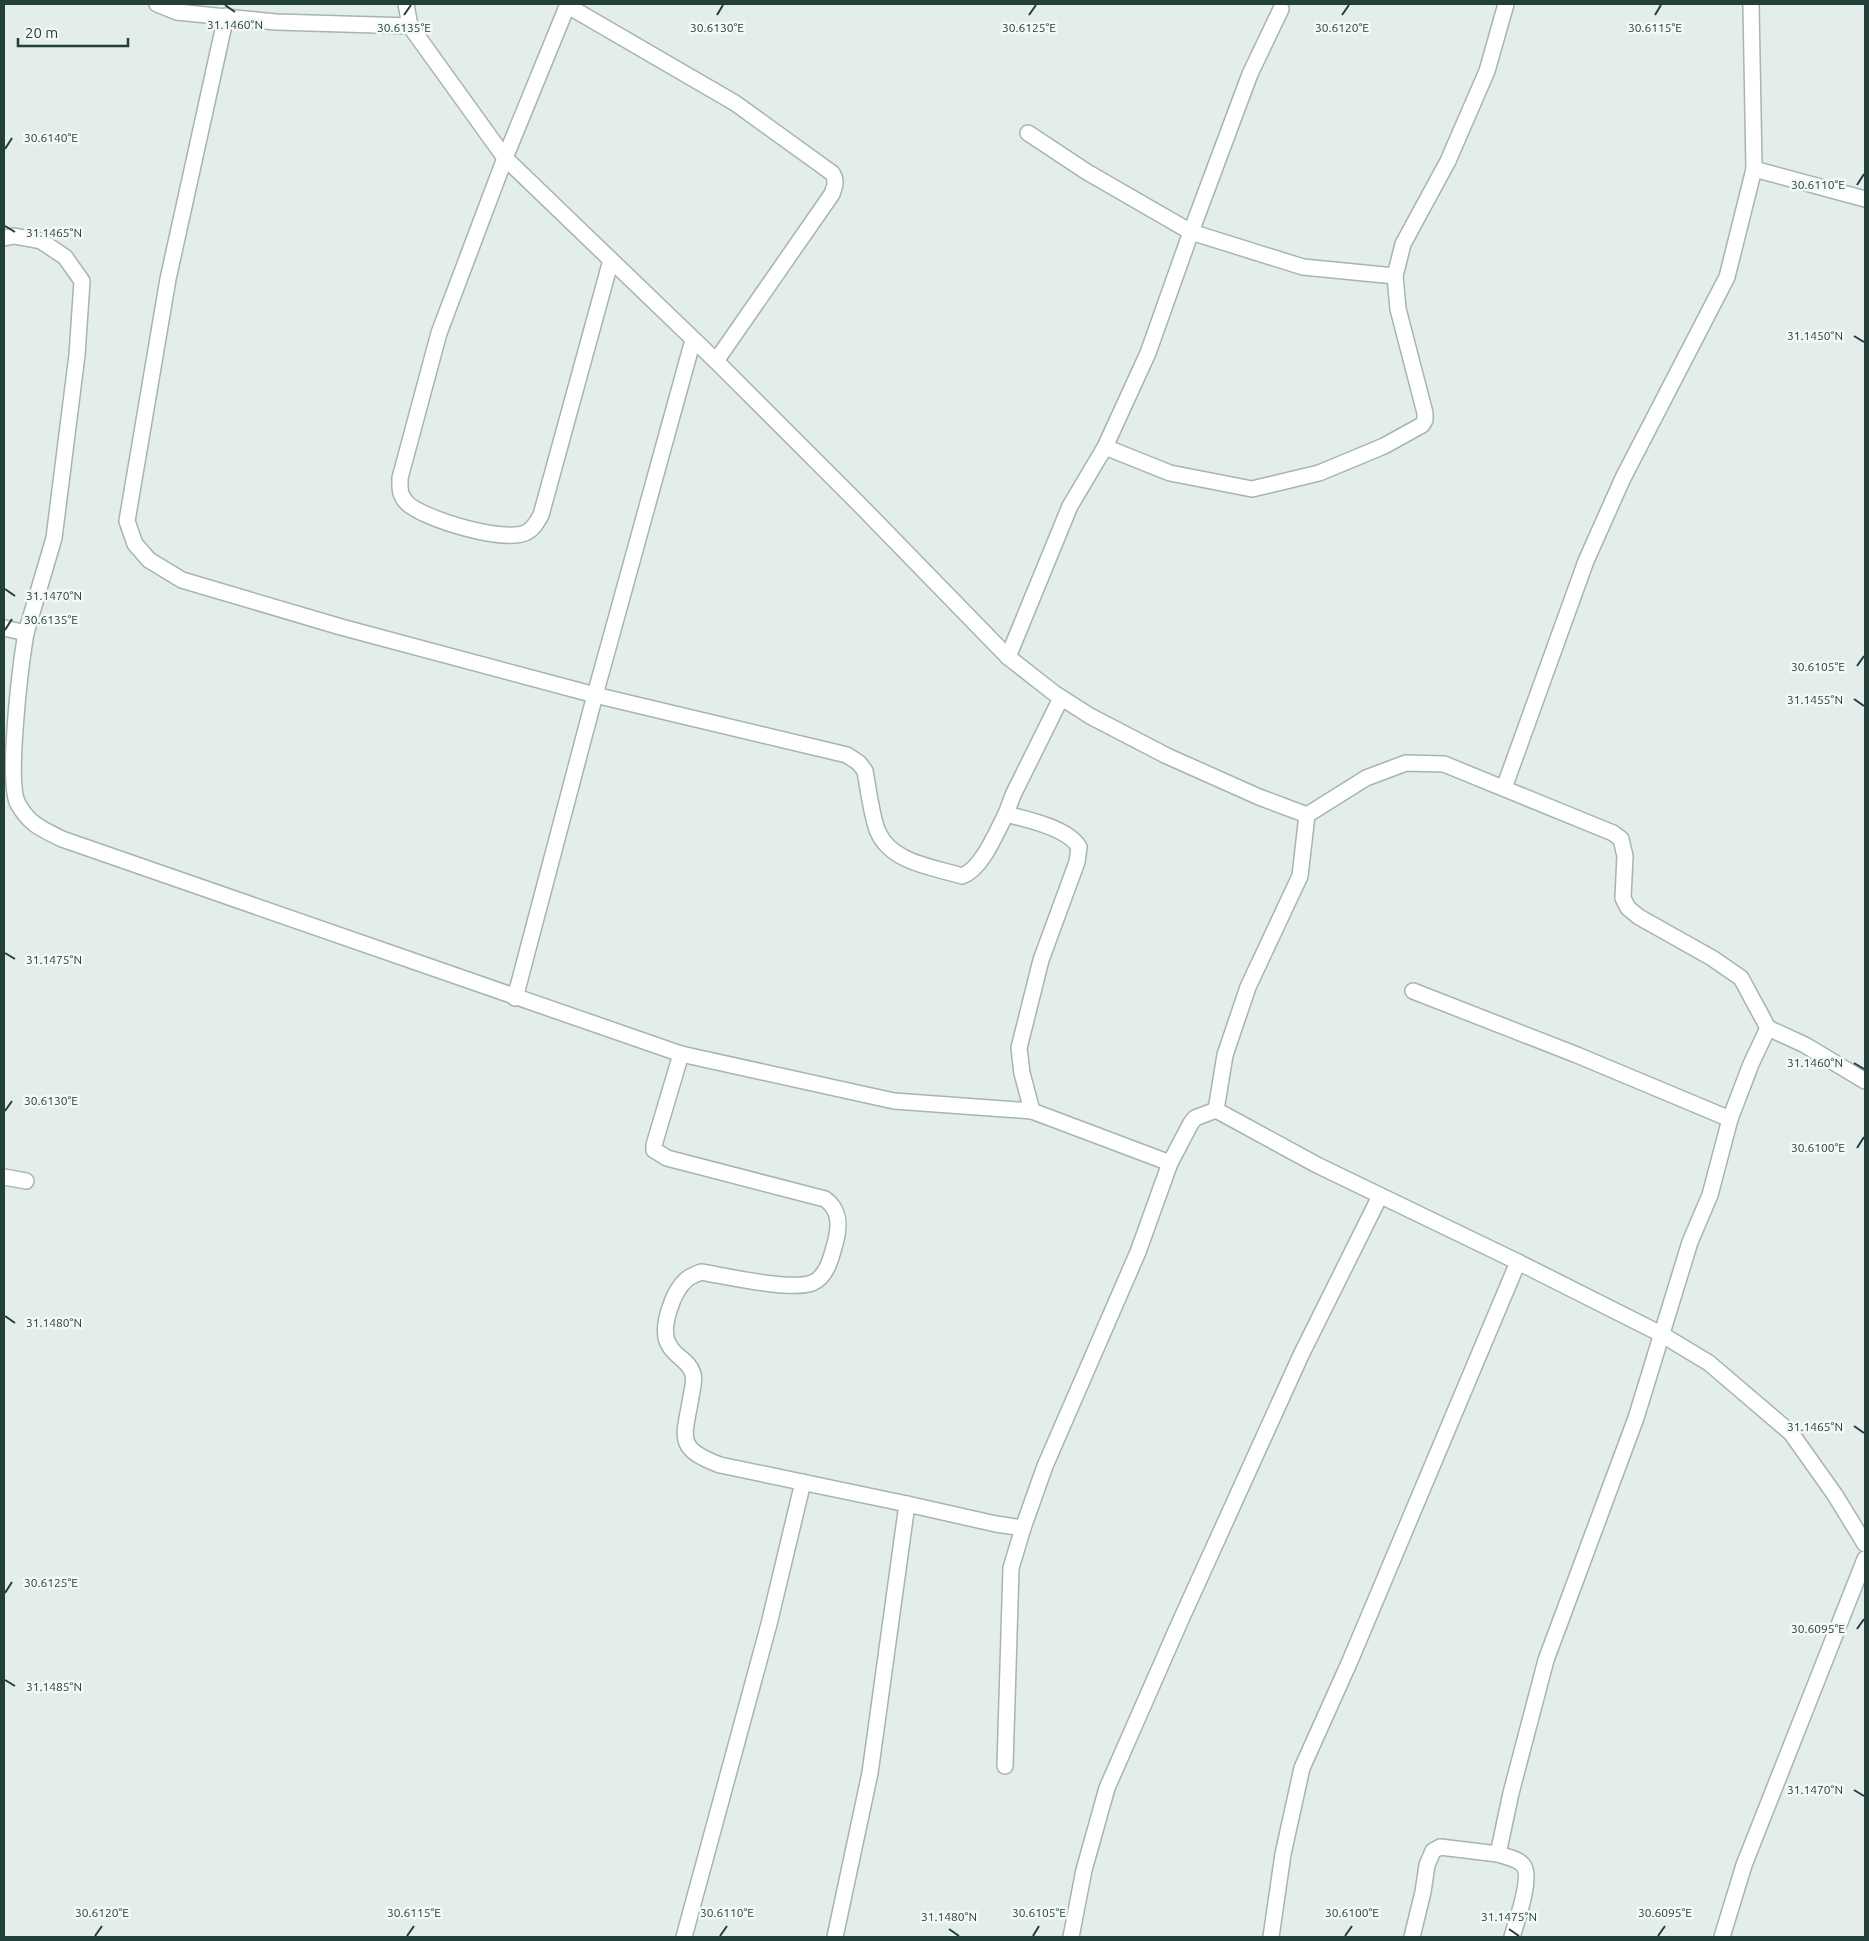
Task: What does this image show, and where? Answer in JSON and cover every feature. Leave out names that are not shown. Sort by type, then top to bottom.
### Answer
[{"type":"street","points":[[157,4],[163,8],[178,12],[276,22],[410,26]]},
{"type":"street","points":[[406,4],[410,26],[505,158],[716,361],[1008,657],[1061,698],[1090,716],[1167,756],[1259,797],[1307,815]]},
{"type":"street","points":[[1105,447],[1170,473],[1252,489],[1319,473],[1384,446],[1417,429],[1425,420],[1425,413],[1398,309],[1395,276],[1403,244],[1448,161],[1487,71],[1506,4]]},
{"type":"street","points":[[1504,788],[1586,561],[1623,478],[1727,277],[1754,169],[1751,4]]},
{"type":"street","points":[[610,260],[549,488],[536,525],[526,533],[508,536],[454,526],[418,512],[407,502],[400,494],[400,478],[439,333],[505,158],[568,5],[735,103],[832,173],[835,178],[836,185],[832,194],[716,361]]},
{"type":"street","points":[[1008,657],[1070,506],[1105,447],[1148,353],[1190,232],[1250,74],[1281,9]]},
{"type":"street","points":[[226,16],[168,279],[127,521],[135,544],[149,560],[182,580],[341,627],[595,695],[848,755],[859,763],[865,771],[878,832],[888,848],[902,858],[962,876],[971,873],[979,863],[1006,814],[1013,795],[1061,698]]},
{"type":"street","points":[[1028,134],[1087,172],[1190,232],[1303,266],[1395,276]]},
{"type":"street","points":[[1754,169],[1865,199]]},
{"type":"street","points":[[4,238],[14,236],[42,241],[65,257],[82,281],[77,355],[54,538],[26,633],[14,746],[14,784],[17,803],[32,824],[62,839],[327,930],[515,998],[681,1054],[894,1100],[1032,1111],[1170,1164]]},
{"type":"street","points":[[515,998],[595,695],[693,340]]},
{"type":"street","points":[[4,628],[26,633]]},
{"type":"street","points":[[1307,815],[1366,778],[1406,763],[1444,764],[1613,833],[1621,839],[1625,856],[1623,898],[1628,908],[1639,917],[1712,958],[1741,978],[1768,1028],[1805,1045],[1865,1081]]},
{"type":"street","points":[[1006,814],[1059,831],[1072,838],[1079,847],[1077,862],[1041,960],[1019,1048],[1022,1073],[1032,1111]]},
{"type":"street","points":[[1216,1110],[1225,1055],[1248,987],[1300,876],[1307,815]]},
{"type":"street","points":[[1413,991],[1577,1054],[1730,1119]]},
{"type":"street","points":[[1498,1854],[1511,1793],[1546,1660],[1636,1418],[1690,1242],[1710,1195],[1730,1119],[1751,1064],[1768,1028]]},
{"type":"street","points":[[681,1054],[654,1150],[667,1158],[825,1199],[832,1204],[837,1213],[839,1229],[830,1262],[822,1275],[813,1282],[784,1285],[701,1272],[688,1278],[680,1288],[672,1300],[664,1332],[668,1345],[688,1363],[693,1373],[693,1384],[684,1437],[690,1450],[701,1458],[720,1465],[996,1524],[1023,1528]]},
{"type":"street","points":[[1005,1766],[1011,1568],[1023,1528],[1046,1466],[1138,1252],[1170,1164],[1188,1126],[1196,1118],[1216,1110]]},
{"type":"street","points":[[1216,1110],[1317,1165],[1518,1262],[1661,1334],[1709,1363],[1791,1433],[1835,1495],[1865,1544]]},
{"type":"street","points":[[4,1177],[26,1181]]},
{"type":"street","points":[[1072,1937],[1084,1870],[1107,1788],[1179,1624],[1301,1356],[1380,1196]]},
{"type":"street","points":[[1272,1937],[1283,1854],[1302,1768],[1354,1652],[1518,1262]]},
{"type":"street","points":[[684,1937],[769,1624],[803,1482]]},
{"type":"street","points":[[835,1937],[870,1773],[908,1504]]},
{"type":"street","points":[[1722,1937],[1744,1865],[1865,1558]]},
{"type":"street","points":[[1412,1937],[1423,1892],[1427,1865],[1432,1851],[1440,1847],[1498,1854],[1518,1860],[1523,1864],[1527,1872],[1512,1937]]}]
